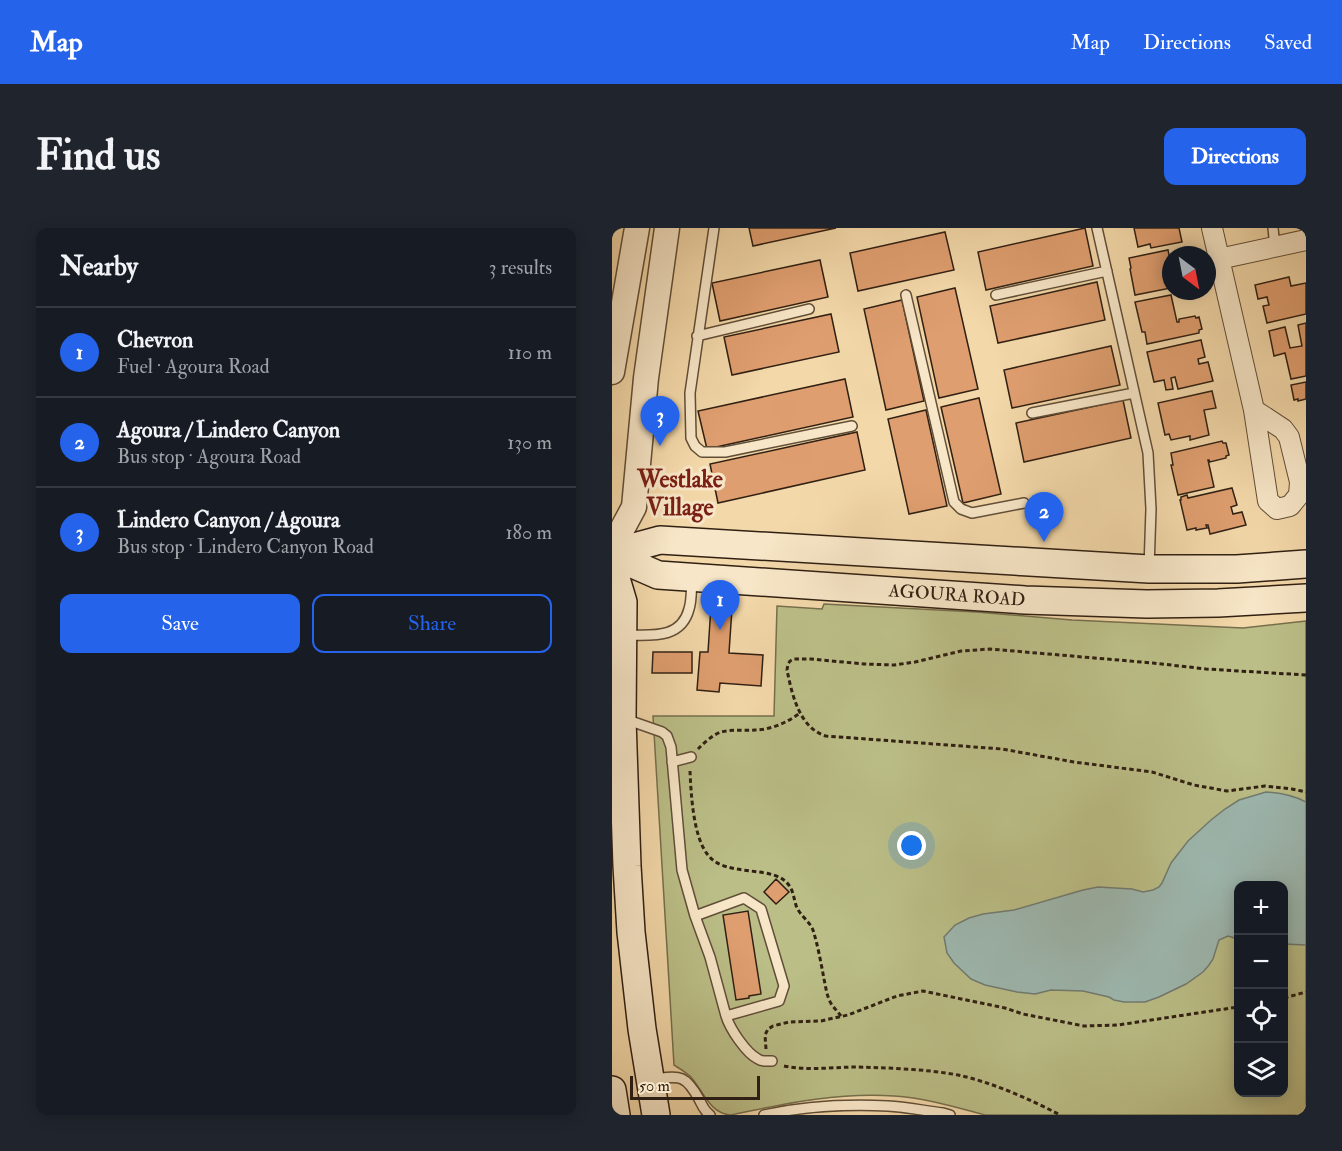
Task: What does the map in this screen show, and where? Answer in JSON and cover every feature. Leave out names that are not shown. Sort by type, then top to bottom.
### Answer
[{"type":"main road","name":"AGOURA ROAD","points":[[612,554],[660,540],[1149,569],[1236,569],[1306,564]]},
{"type":"main road","name":"AGOURA ROAD","points":[[612,554],[658,574],[692,578],[1025,600],[1147,604],[1306,598]]},
{"type":"main road","points":[[612,565],[623,602],[622,719],[631,932],[642,1029],[656,1115]]},
{"type":"main road","points":[[1147,604],[1149,569]]},
{"type":"main road","points":[[612,1090],[616,1115]]},
{"type":"street","points":[[612,372],[637,228]]},
{"type":"street","points":[[612,548],[634,507],[646,378],[668,228]]},
{"type":"street","points":[[1212,228],[1254,410]]},
{"type":"street","points":[[1219,259],[1274,237],[1306,240]]},
{"type":"lane","points":[[714,228],[690,393],[691,438],[695,446],[702,452],[725,452],[852,426]]},
{"type":"lane","points":[[1097,228],[1148,453],[1151,509],[1149,569]]},
{"type":"lane","points":[[996,295],[1107,271]]},
{"type":"lane","points":[[906,295],[954,502],[961,509],[972,513],[1024,503]]},
{"type":"lane","points":[[697,336],[809,309]]},
{"type":"lane","points":[[1032,413],[1134,393]]},
{"type":"lane","points":[[623,635],[667,634],[683,623],[690,608],[692,578]]},
{"type":"lane","points":[[622,719],[668,736],[671,747],[682,870],[710,957],[728,1025],[755,1058],[761,1061],[772,1061]]},
{"type":"lane","points":[[672,762],[691,757]]},
{"type":"lane","points":[[695,916],[744,898],[761,909],[784,986],[779,1001],[726,1016]]},
{"type":"lane","points":[[650,1080],[681,1078],[691,1085],[710,1115]]},
{"type":"lane","points":[[764,1115],[835,1105],[890,1106],[950,1115]]},
{"type":"path","points":[[1306,675],[1206,669],[990,650],[961,651],[894,665],[794,659],[788,664],[787,670],[800,713],[811,728],[826,736],[1002,749],[1074,762],[1152,772],[1194,785],[1227,791],[1265,786],[1306,792]]},
{"type":"path","points":[[800,713],[767,729],[721,732],[707,741],[691,757],[689,763],[696,823],[702,846],[708,856],[722,865],[768,874],[788,883],[798,911],[812,928],[831,1005],[842,1016]]},
{"type":"path","points":[[1060,1115],[1021,1096],[958,1075],[872,1068],[790,1067],[775,1063],[769,1058],[765,1035],[768,1029],[780,1024],[821,1021],[842,1016],[897,996],[923,991],[1084,1026],[1127,1024],[1234,1008]]},
{"type":"path","points":[[1288,997],[1306,992]]},
{"type":"green space","points":[[824,604],[1243,628],[1306,621],[1306,1115],[985,1115],[940,1103],[873,1095],[832,1097],[730,1115],[717,1110],[690,1076],[674,1065],[653,716],[774,716],[777,606],[822,609]]},
{"type":"water","points":[[1266,792],[1287,795],[1306,802],[1306,945],[1288,944],[1288,881],[1234,881],[1234,938],[1228,936],[1219,940],[1213,959],[1203,972],[1186,984],[1145,1002],[1124,1002],[1083,991],[1051,990],[1035,994],[985,985],[971,979],[947,953],[944,937],[955,925],[969,918],[1014,910],[1098,887],[1143,892],[1159,887],[1171,863],[1188,841],[1211,820],[1239,800]]},
{"type":"building","points":[[749,228],[836,228],[753,246]]},
{"type":"building","points":[[1085,228],[1093,266],[986,290],[978,252]]},
{"type":"building","points":[[1134,228],[1179,228],[1182,242],[1151,248],[1150,244],[1138,247]]},
{"type":"building","points":[[945,232],[954,270],[858,291],[850,253]]},
{"type":"building","points":[[1162,251],[1162,290],[1135,295],[1129,258]]},
{"type":"building","points":[[820,260],[828,297],[720,321],[712,283]]},
{"type":"building","points":[[1289,277],[1291,286],[1306,283],[1306,314],[1267,323],[1263,306],[1269,305],[1267,297],[1258,299],[1255,285]]},
{"type":"building","points":[[1097,282],[1105,320],[998,343],[990,306]]},
{"type":"building","points":[[955,288],[978,389],[939,398],[917,297]]},
{"type":"building","points":[[1162,297],[1162,300],[1172,300],[1177,322],[1179,319],[1199,317],[1202,329],[1199,333],[1147,344],[1135,302]]},
{"type":"building","points":[[902,300],[924,401],[886,410],[864,309]]},
{"type":"building","points":[[831,314],[839,352],[732,375],[724,337]]},
{"type":"building","points":[[1306,323],[1306,376],[1291,379],[1285,353],[1274,356],[1269,331],[1285,327],[1290,348],[1302,346],[1298,325]]},
{"type":"building","points":[[1201,340],[1205,357],[1198,359],[1199,364],[1208,362],[1213,381],[1178,389],[1175,377],[1171,378],[1173,389],[1166,390],[1164,380],[1154,382],[1147,352]]},
{"type":"building","points":[[1111,346],[1120,385],[1012,408],[1004,370]]},
{"type":"building","points":[[845,379],[853,417],[707,449],[698,411]]},
{"type":"building","points":[[1306,382],[1306,399],[1294,400],[1291,385]]},
{"type":"building","points":[[1212,391],[1216,408],[1204,410],[1209,435],[1190,440],[1190,436],[1171,440],[1169,434],[1165,435],[1158,403]]},
{"type":"building","points":[[979,398],[1001,494],[963,503],[941,407]]},
{"type":"building","points":[[1123,400],[1131,438],[1024,462],[1016,423]]},
{"type":"building","points":[[926,410],[947,506],[909,514],[888,419]]},
{"type":"building","points":[[857,432],[865,470],[718,503],[710,464]]},
{"type":"building","points":[[1222,441],[1226,443],[1229,455],[1210,462],[1208,460],[1214,487],[1178,495],[1171,465],[1173,465],[1171,453]]},
{"type":"building","points":[[1232,488],[1237,505],[1231,507],[1233,514],[1242,512],[1246,525],[1210,534],[1208,525],[1206,525],[1207,528],[1187,530],[1181,497],[1187,495],[1188,498]]},
{"type":"building","points":[[711,606],[732,608],[729,653],[763,655],[761,686],[720,683],[719,692],[697,690],[700,652],[708,652]]},
{"type":"building","points":[[653,652],[692,652],[692,673],[652,673]]},
{"type":"building","points":[[776,879],[789,892],[776,904],[764,892]]},
{"type":"building","points":[[748,911],[761,994],[736,1000],[723,915]]},
{"type":"place","name":"Lindero Canyon / Agoura","points":[[660,446]]},
{"type":"place","name":"Agoura / Lindero Canyon","points":[[1044,542]]},
{"type":"place","name":"Chevron","points":[[720,630]]},
{"type":"district","name":"Westlake Village","points":[[680,493]]}]
